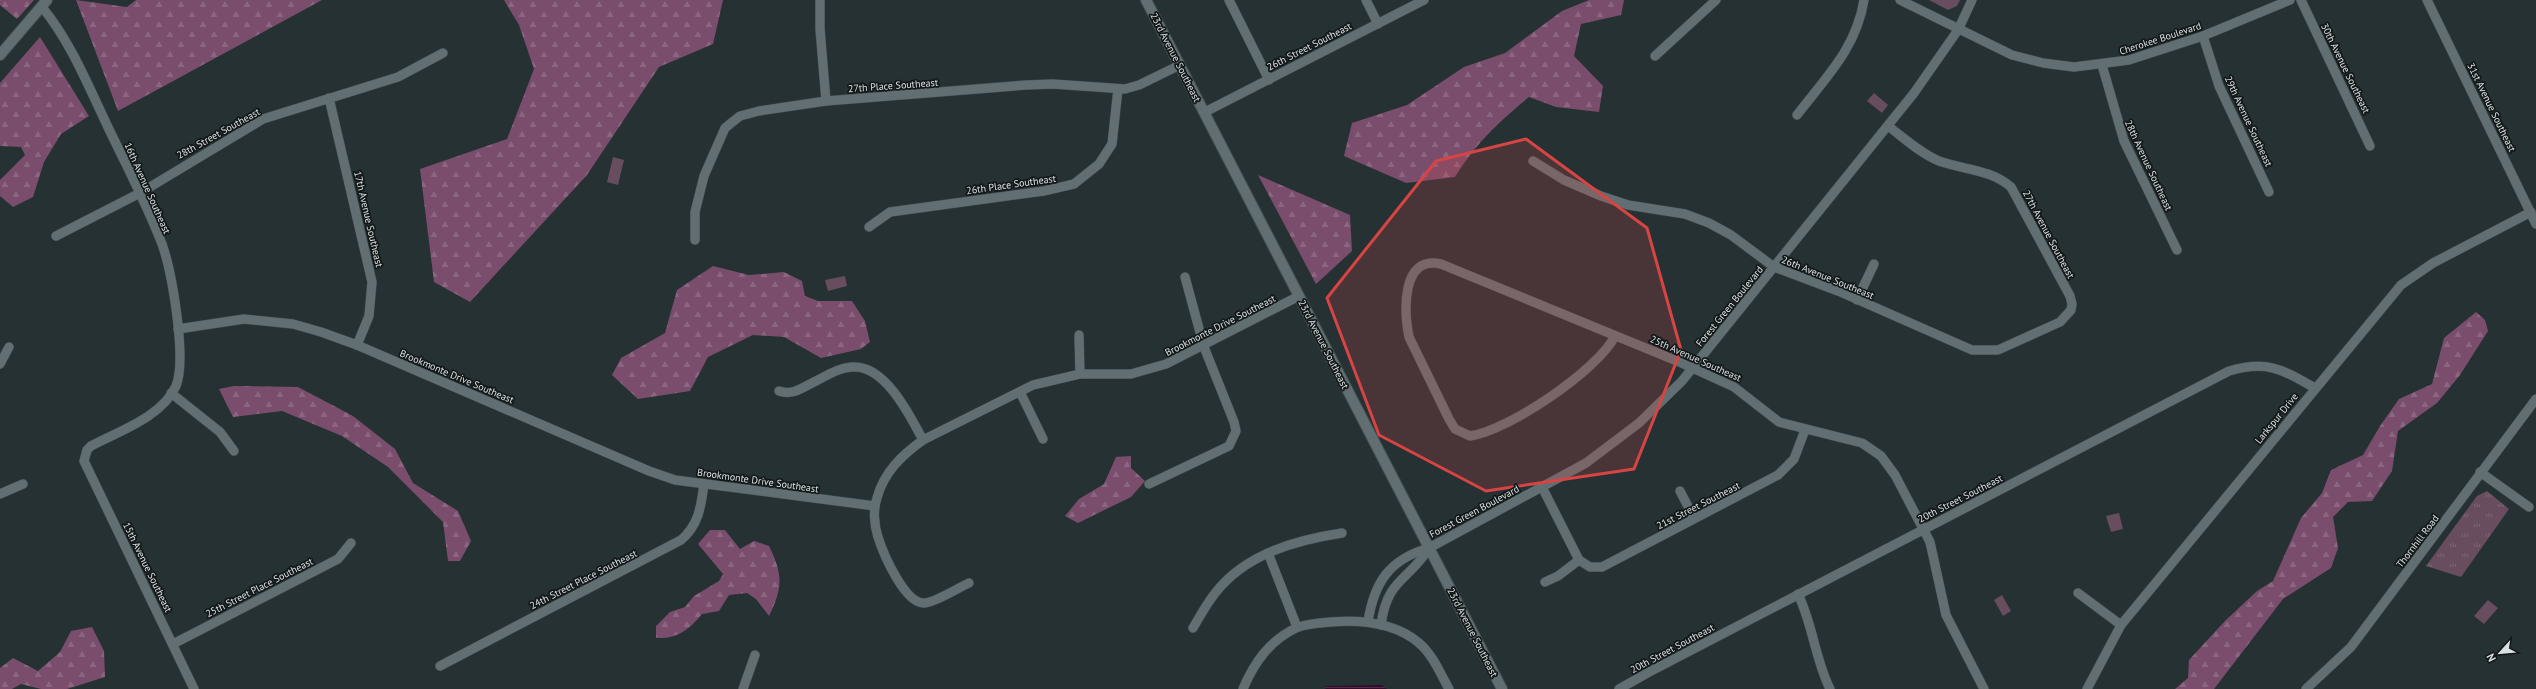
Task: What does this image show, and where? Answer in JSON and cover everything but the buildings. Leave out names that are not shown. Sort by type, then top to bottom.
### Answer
[{"type":"street","points":[[820,0],[820,29],[826,101]]},
{"type":"street","name":"23rd Avenue Southeast","points":[[1146,0],[1502,689]]},
{"type":"street","points":[[1229,0],[1269,80]]},
{"type":"street","points":[[1366,0],[1378,24]]},
{"type":"street","name":"26th Street Southeast","points":[[1204,112],[1424,0]]},
{"type":"street","points":[[1655,56],[1716,0]]},
{"type":"street","points":[[1797,115],[1850,45],[1858,29],[1864,0]]},
{"type":"street","name":"Cherokee Boulevard","points":[[1900,0],[1913,4],[1958,30],[1998,49],[2028,60],[2066,66],[2102,65],[2129,60],[2203,36],[2290,0]]},
{"type":"street","name":"Forest Green Boulevard","points":[[1368,622],[1370,605],[1385,574],[1409,554],[1429,548],[1586,463],[1617,441],[1660,403],[1692,370],[1888,126],[1958,30],[1972,0]]},
{"type":"street","name":"30th Avenue Southeast","points":[[2300,0],[2370,146]]},
{"type":"street","name":"31st Avenue Southeast","points":[[2427,0],[2536,224]]},
{"type":"street","points":[[0,54],[45,4]]},
{"type":"street","name":"16th Avenue Southeast","points":[[45,4],[64,37],[140,193],[166,258],[182,362],[180,372],[171,393],[153,413],[91,446],[85,455]]},
{"type":"street","name":"29th Avenue Southeast","points":[[2203,36],[2219,86],[2269,192]]},
{"type":"street","name":"28th Street Southeast","points":[[56,236],[140,193],[263,119],[398,77],[443,53]]},
{"type":"street","name":"27th Place Southeast","points":[[695,240],[698,197],[719,139],[728,124],[746,113],[826,101],[1053,84],[1118,89],[1139,85],[1180,65]]},
{"type":"street","name":"28th Avenue Southeast","points":[[2102,65],[2121,135],[2177,250]]},
{"type":"street","name":"26th Place Southeast","points":[[868,228],[890,212],[1044,192],[1074,184],[1099,164],[1112,144],[1118,89]]},
{"type":"street","name":"17th Avenue Southeast","points":[[329,98],[372,282],[369,316],[357,345]]},
{"type":"street","name":"27th Avenue Southeast","points":[[1888,126],[1926,154],[1940,161],[1994,175],[2011,187],[2070,296],[2072,304],[2071,310]]},
{"type":"street","name":"26th Avenue Southeast","points":[[1533,161],[1564,180],[1601,196],[1628,205],[1685,214],[1709,223],[1731,235],[1774,267],[1857,300],[1978,352],[1998,350],[2041,332],[2060,322],[2071,310]]},
{"type":"street","name":"Larkspur Drive","points":[[2087,689],[2121,625],[2378,312],[2408,280],[2433,263],[2531,212]]},
{"type":"street","name":"25th Avenue Southeast","points":[[1615,336],[1610,346],[1596,362],[1548,398],[1486,432],[1470,436],[1462,434],[1449,420],[1409,336],[1407,326],[1408,283],[1413,272],[1428,263],[1441,264],[1677,361],[1692,370],[1743,392],[1780,422],[1805,430],[1862,443],[1881,456],[1895,475],[1923,529],[1933,552],[1946,615],[1984,689]]},
{"type":"street","points":[[1857,300],[1874,264]]},
{"type":"street","points":[[1149,484],[1229,446],[1234,437],[1234,422],[1204,347],[1185,277]]},
{"type":"street","name":"Brookmonte Drive Southeast","points":[[178,329],[244,319],[293,324],[357,345],[649,471],[675,480],[875,506],[880,488],[890,469],[923,440],[1033,386],[1080,374],[1141,372],[1166,364],[1204,347],[1299,296]]},
{"type":"street","points":[[1079,335],[1080,374]]},
{"type":"street","points":[[0,364],[9,347]]},
{"type":"street","name":"20th Street Southeast","points":[[1619,689],[1798,594],[2229,371],[2247,366],[2269,365],[2280,369],[2315,388]]},
{"type":"street","points":[[779,391],[792,393],[849,367],[866,369],[883,380],[893,391],[923,440]]},
{"type":"street","points":[[1020,392],[1043,439]]},
{"type":"street","points":[[171,393],[220,432],[234,451]]},
{"type":"street","name":"Thornhill Road","points":[[2306,689],[2351,647],[2536,398]]},
{"type":"street","name":"21st Street Southeast","points":[[1579,560],[1590,567],[1602,567],[1784,471],[1794,459],[1805,430]]},
{"type":"street","name":"15th Avenue Southeast","points":[[85,455],[86,467],[194,689]]},
{"type":"street","points":[[2480,472],[2529,507]]},
{"type":"street","points":[[0,494],[23,484]]},
{"type":"street","name":"24th Street Place Southeast","points":[[440,666],[681,540],[692,529],[700,514],[704,484]]},
{"type":"street","points":[[1542,487],[1579,560],[1558,576],[1545,582]]},
{"type":"street","points":[[1680,490],[1694,518]]},
{"type":"street","points":[[875,506],[878,537],[905,593],[915,601],[925,603],[969,583]]},
{"type":"street","points":[[1192,628],[1220,586],[1244,566],[1268,553],[1316,537],[1342,533]]},
{"type":"street","name":"25th Street Place Southeast","points":[[173,644],[338,559],[351,543]]},
{"type":"street","points":[[1381,625],[1384,608],[1391,590],[1404,575],[1419,564],[1429,548]]},
{"type":"street","points":[[1268,553],[1297,627]]},
{"type":"street","points":[[2078,593],[2121,625]]},
{"type":"street","points":[[1798,594],[1808,617],[1818,656],[1830,689]]},
{"type":"street","points":[[1243,689],[1259,657],[1274,643],[1297,627],[1321,623],[1368,622],[1407,634],[1427,651],[1448,689]]},
{"type":"street","points":[[743,689],[755,655]]},
{"type":"highlighted area","points":[[1526,139],[1647,228],[1681,350],[1634,469],[1486,491],[1379,435],[1327,298],[1436,161]]},
{"type":"green space","points":[[0,0],[34,0],[17,19],[0,5]]},
{"type":"green space","points":[[76,0],[127,7],[136,0],[322,0],[118,111]]},
{"type":"green space","points":[[504,0],[723,0],[713,44],[659,67],[587,175],[470,302],[434,282],[420,169],[507,139],[534,69],[519,25]]},
{"type":"green space","points":[[1589,0],[1624,0],[1621,15],[1581,24],[1574,56],[1603,86],[1599,112],[1556,107],[1529,97],[1507,116],[1480,143],[1471,153],[1455,177],[1406,183],[1344,156],[1352,123],[1407,105],[1464,67],[1505,53],[1562,11]]},
{"type":"green space","points":[[1929,0],[1960,0],[1957,6],[1948,10]]},
{"type":"green space","points":[[40,37],[89,116],[61,134],[44,162],[33,197],[13,207],[0,196],[0,180],[25,155],[21,147],[0,146],[0,83]]},
{"type":"green space","points":[[1874,93],[1888,105],[1882,113],[1867,101]]},
{"type":"green space","points":[[613,157],[624,160],[618,185],[607,182]]},
{"type":"green space","points":[[1258,175],[1350,215],[1352,251],[1316,284]]},
{"type":"green space","points":[[713,266],[749,275],[784,272],[802,281],[805,296],[818,301],[852,301],[865,321],[870,342],[861,349],[821,358],[784,337],[753,335],[708,357],[690,391],[638,399],[612,375],[621,358],[665,333],[677,290]]},
{"type":"green space","points":[[845,276],[847,286],[828,291],[825,280]]},
{"type":"green space","points":[[2476,312],[2485,320],[2488,331],[2460,375],[2437,403],[2398,431],[2392,471],[2372,501],[2348,502],[2333,517],[2338,548],[2331,568],[2283,599],[2214,689],[2175,689],[2188,678],[2189,660],[2225,621],[2257,591],[2273,581],[2301,518],[2322,493],[2331,470],[2363,455],[2380,426],[2399,399],[2432,384],[2444,338]]},
{"type":"green space","points":[[234,386],[298,387],[353,416],[395,449],[413,483],[458,511],[471,541],[460,561],[448,561],[443,522],[388,467],[342,436],[282,411],[233,417],[219,389]]},
{"type":"green space","points":[[1131,456],[1131,468],[1145,481],[1131,497],[1078,523],[1065,516],[1079,499],[1104,484],[1116,457]]},
{"type":"green space","points":[[2487,491],[2509,509],[2461,577],[2426,566],[2477,496]]},
{"type":"green space","points":[[2119,513],[2123,529],[2111,532],[2106,516]]},
{"type":"green space","points":[[710,530],[725,530],[740,549],[754,541],[769,546],[777,565],[780,581],[777,597],[769,616],[756,599],[747,593],[729,595],[719,611],[702,614],[692,625],[676,635],[656,638],[656,626],[670,612],[685,607],[694,596],[719,581],[723,574],[698,544]]},
{"type":"green space","points":[[2002,595],[2011,611],[2003,616],[1994,600]]},
{"type":"green space","points":[[2488,600],[2498,608],[2484,624],[2474,616]]},
{"type":"green space","points":[[92,627],[104,651],[105,677],[67,689],[41,689],[21,684],[12,689],[0,689],[0,668],[13,658],[38,671],[60,652],[71,631]]},
{"type":"shaded area","points":[[1382,685],[1387,689],[1325,689],[1327,686]]}]
